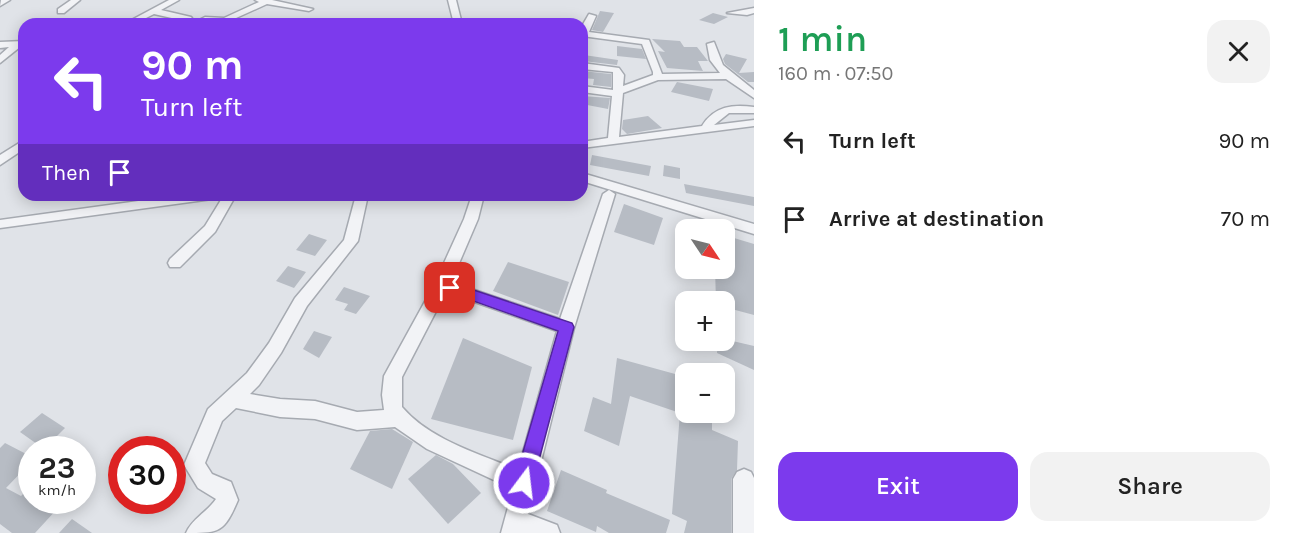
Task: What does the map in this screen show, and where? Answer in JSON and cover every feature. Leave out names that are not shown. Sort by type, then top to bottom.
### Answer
[{"type":"street","points":[[0,4],[6,0]]},
{"type":"street","points":[[61,11],[76,0]]},
{"type":"street","points":[[140,18],[174,0]]},
{"type":"street","points":[[452,0],[456,18]]},
{"type":"street","points":[[231,18],[262,1],[309,9]]},
{"type":"street","points":[[730,13],[754,10]]},
{"type":"street","points":[[153,11],[184,18]]},
{"type":"street","points":[[588,22],[592,16]]},
{"type":"street","points":[[588,34],[646,42],[657,77]]},
{"type":"street","points":[[0,45],[18,44]]},
{"type":"street","points":[[711,44],[710,54],[729,76],[751,91]]},
{"type":"street","points":[[0,60],[18,46]]},
{"type":"street","points":[[588,67],[619,72],[613,141]]},
{"type":"street","points":[[588,89],[619,92],[657,77],[729,76]]},
{"type":"street","points":[[706,130],[710,120],[724,110],[732,107],[754,110]]},
{"type":"street","points":[[588,144],[754,123]]},
{"type":"street","points":[[0,161],[18,148]]},
{"type":"street","points":[[588,179],[754,229]]},
{"type":"street","points":[[588,188],[689,219]]},
{"type":"street","points":[[549,533],[514,526],[567,327],[609,194]]},
{"type":"street","points":[[0,224],[170,201]]},
{"type":"street","points":[[189,201],[207,209],[214,223]]},
{"type":"street","points":[[175,263],[214,223],[227,201]]},
{"type":"street","points":[[197,533],[217,516],[227,500],[223,490],[205,481],[194,465],[215,415],[248,386],[265,363],[301,302],[351,241],[361,201]]},
{"type":"street","points":[[476,201],[471,219],[442,285],[393,376],[392,406],[398,418],[433,441],[524,483]]},
{"type":"street","points":[[735,233],[754,239]]},
{"type":"street","points":[[442,285],[567,327]]},
{"type":"street","points":[[234,399],[280,408],[315,410],[357,421],[398,418]]},
{"type":"street","points":[[744,479],[744,533]]},
{"type":"building","points":[[600,11],[614,13],[603,32],[592,30]]},
{"type":"building","points":[[713,13],[728,17],[714,24],[699,20]]},
{"type":"building","points":[[652,39],[680,41],[684,47],[697,47],[708,61],[698,61],[703,71],[667,68],[658,51],[665,52]]},
{"type":"building","points":[[617,46],[642,49],[646,59],[617,56]]},
{"type":"building","points":[[726,54],[747,59],[739,73],[754,72],[754,82],[748,82],[725,64],[723,59]]},
{"type":"building","points":[[588,56],[618,60],[617,65],[588,62]]},
{"type":"building","points":[[588,72],[611,74],[611,87],[593,85],[594,79],[588,78]]},
{"type":"building","points":[[677,82],[713,89],[709,101],[671,92]]},
{"type":"building","points":[[588,96],[610,98],[608,109],[588,105]]},
{"type":"building","points":[[648,116],[662,128],[627,134],[622,129],[623,120]]},
{"type":"building","points":[[592,155],[651,166],[649,176],[590,165]]},
{"type":"building","points":[[664,165],[680,168],[680,179],[663,176]]},
{"type":"building","points":[[684,184],[754,197],[754,206],[686,193]]},
{"type":"building","points":[[624,204],[663,218],[654,245],[614,232]]},
{"type":"building","points":[[309,234],[327,240],[315,256],[296,250]]},
{"type":"building","points":[[735,238],[754,244],[754,315],[735,310],[735,291],[716,291],[715,279],[735,279]]},
{"type":"building","points":[[508,262],[569,282],[558,315],[493,291]]},
{"type":"building","points":[[288,266],[306,272],[294,288],[276,281]]},
{"type":"building","points":[[344,287],[370,296],[356,314],[344,310],[348,304],[335,300]]},
{"type":"building","points":[[314,331],[332,337],[319,358],[303,349]]},
{"type":"building","points":[[463,338],[532,367],[513,440],[431,419]]},
{"type":"building","points":[[735,342],[754,346],[754,370],[717,353],[717,351],[735,351]]},
{"type":"building","points":[[617,358],[675,374],[675,411],[630,396],[619,446],[584,431],[593,397],[611,404]]},
{"type":"building","points":[[42,413],[65,428],[57,436],[26,436],[20,432]]},
{"type":"building","points":[[679,423],[712,423],[712,430],[738,441],[737,470],[731,479],[731,533],[684,533],[687,521],[672,514]]},
{"type":"building","points":[[392,429],[413,442],[392,489],[350,469],[370,431]]},
{"type":"building","points":[[5,443],[18,450],[18,476],[6,488],[18,494],[18,514],[52,514],[35,533],[12,533],[0,524],[0,448]]},
{"type":"building","points":[[436,455],[453,464],[481,493],[448,524],[408,479]]},
{"type":"building","points":[[561,470],[607,490],[606,493],[670,520],[666,533],[609,533],[597,526],[596,532],[547,511]]},
{"type":"building","points":[[72,519],[92,533],[59,533]]},
{"type":"route","points":[[450,288],[567,327],[524,483]]}]
